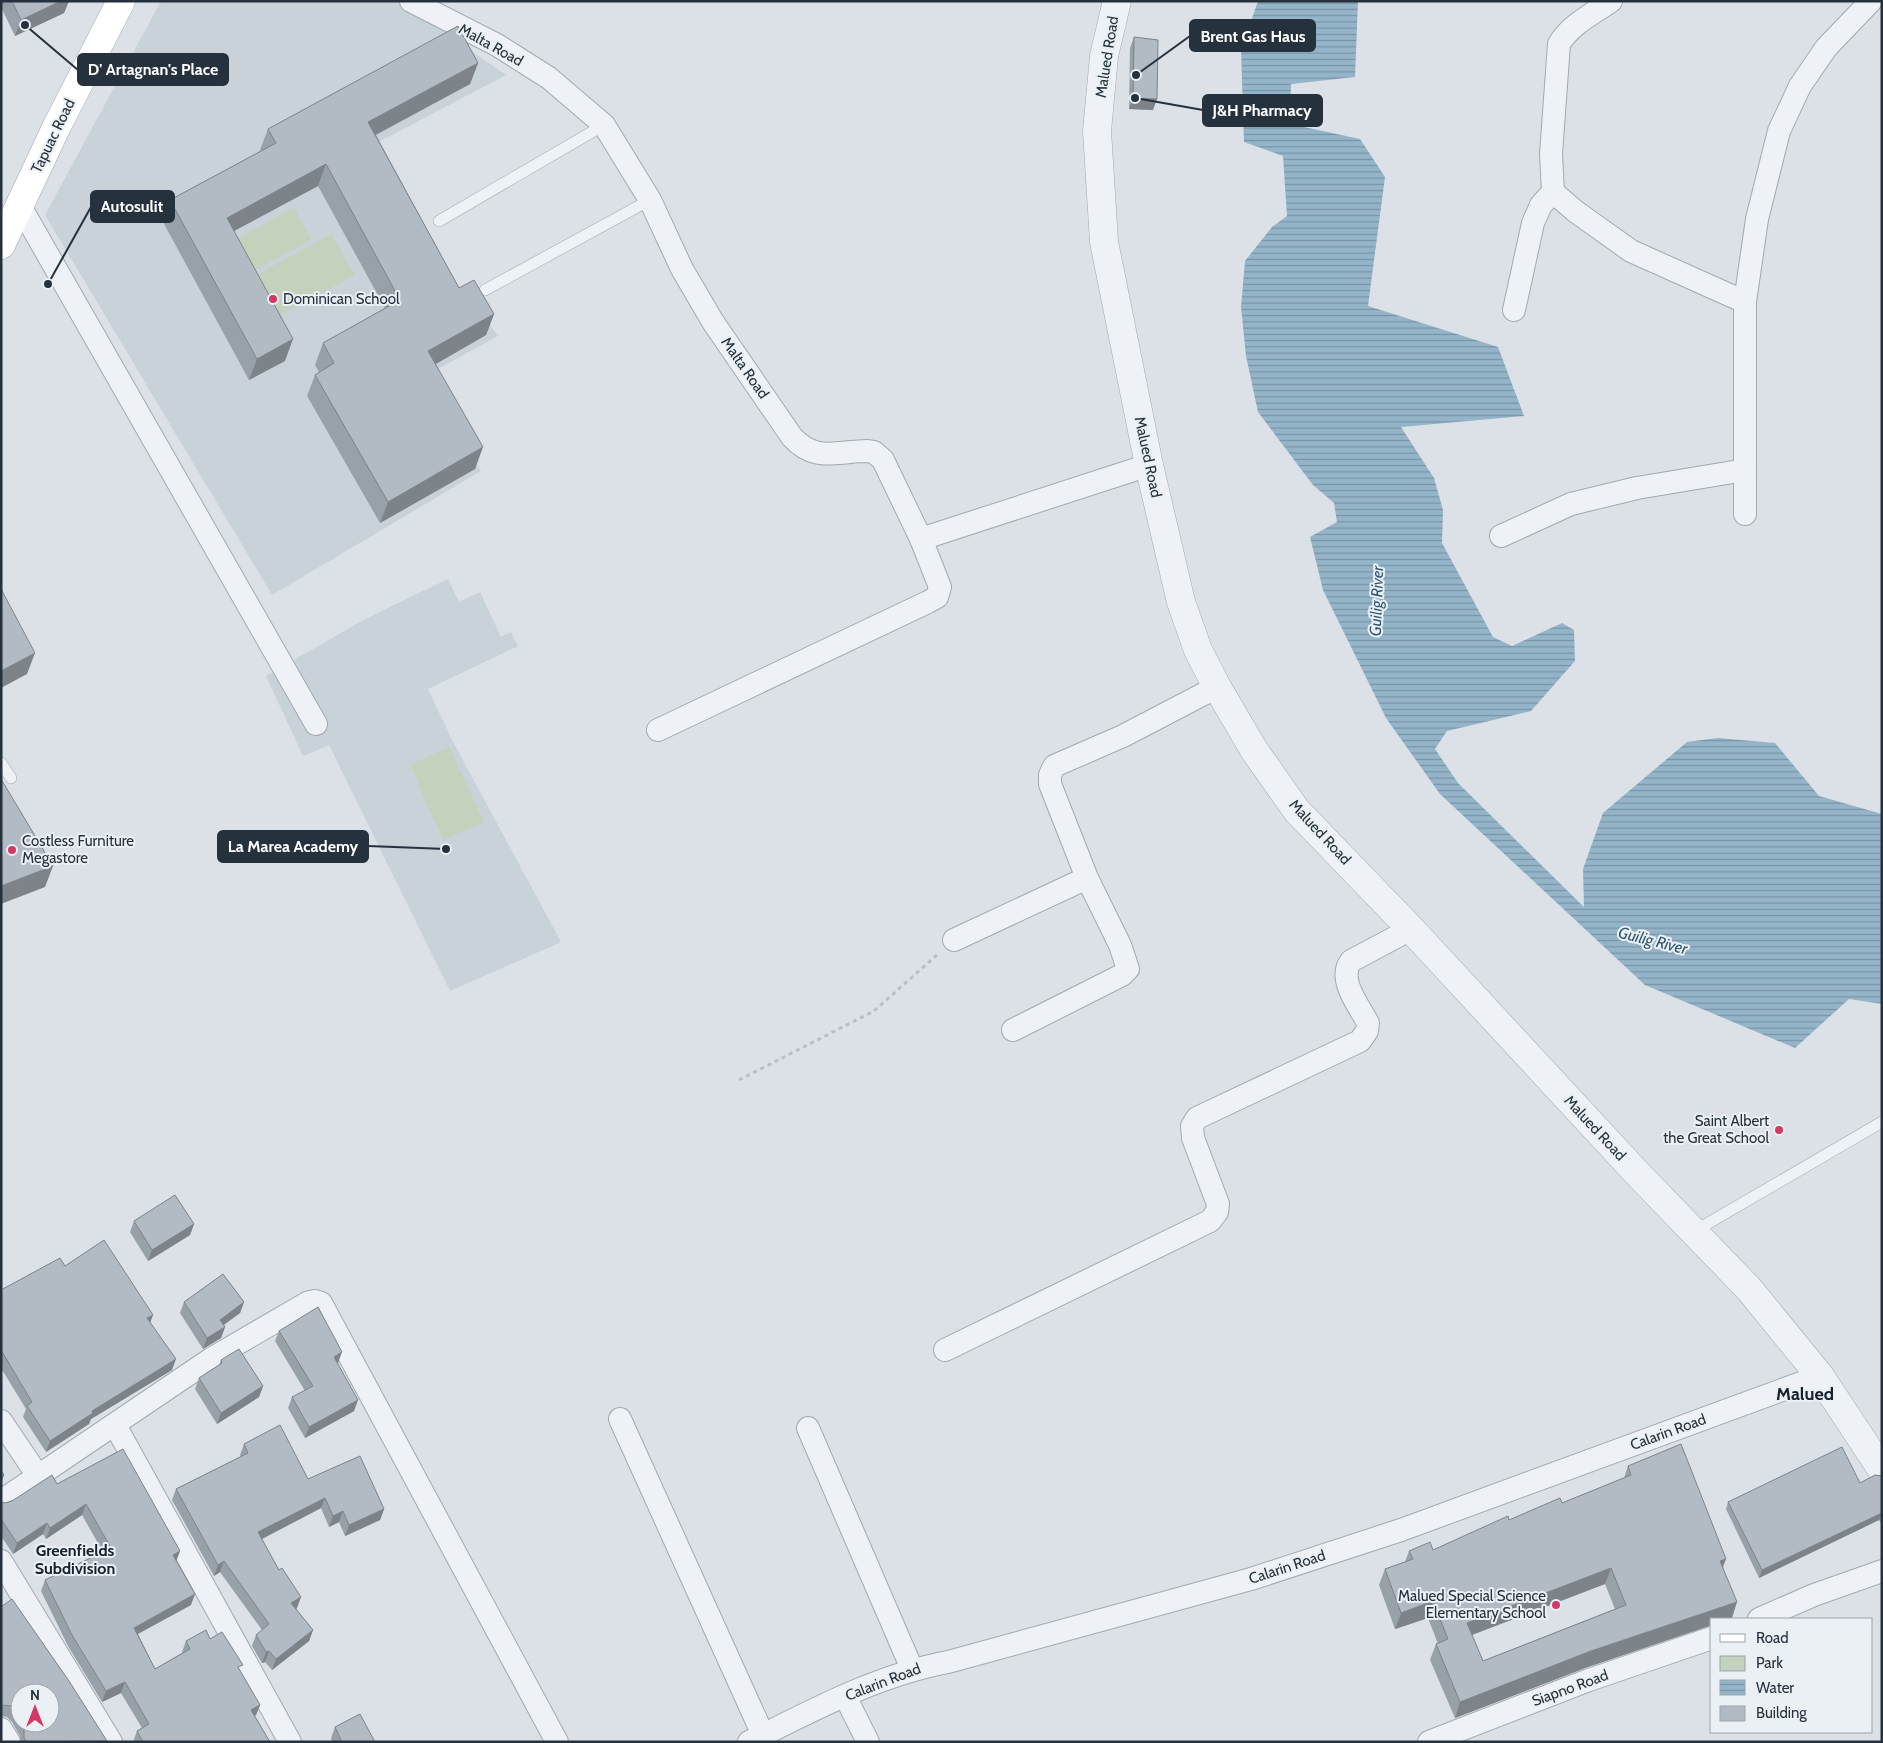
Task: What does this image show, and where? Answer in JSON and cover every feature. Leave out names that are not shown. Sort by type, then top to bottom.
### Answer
[{"type":"main road","name":"Tapuac Road","points":[[1,245],[56,128],[122,1]]},
{"type":"street","name":"Malta Road","points":[[411,1],[497,45],[549,78],[604,125],[650,200],[682,269],[713,322],[792,437],[803,449],[810,452],[822,454],[874,452],[883,460],[921,539],[940,587],[937,597],[658,730]]},
{"type":"street","name":"Malued Road","points":[[1117,1],[1104,56],[1097,131],[1104,242],[1149,465],[1181,602],[1198,650],[1254,750],[1297,811],[1411,929],[1693,1232],[1749,1289],[1820,1376],[1882,1470]]},
{"type":"street","points":[[1514,310],[1533,223],[1541,205],[1553,192],[1551,154],[1560,44],[1565,35],[1579,22],[1611,1]]},
{"type":"street","points":[[1746,514],[1746,302],[1757,219],[1779,131],[1800,86],[1826,48],[1871,1]]},
{"type":"street","points":[[1553,192],[1575,211],[1631,251],[1746,302]]},
{"type":"street","points":[[20,206],[316,724]]},
{"type":"street","points":[[921,539],[1149,465]]},
{"type":"street","points":[[1501,536],[1571,504],[1637,488],[1745,470]]},
{"type":"street","points":[[1013,1030],[1122,975],[1128,969],[1120,945],[1087,878],[1050,784],[1050,776],[1054,766],[1123,736],[1217,686]]},
{"type":"street","points":[[954,940],[1087,878]]},
{"type":"street","points":[[945,1350],[1210,1221],[1216,1212],[1218,1204],[1193,1138],[1192,1126],[1197,1118],[1360,1041],[1367,1031],[1368,1023],[1346,980],[1346,968],[1351,961],[1411,929]]},
{"type":"street","points":[[1,1501],[115,1426],[211,1359],[307,1303],[315,1301],[321,1303],[557,1742]]},
{"type":"street","name":"Calarin Road","points":[[756,1738],[844,1696],[912,1669],[948,1662],[1251,1579],[1401,1530],[1820,1376]]},
{"type":"street","points":[[620,1419],[756,1738]]},
{"type":"street","points":[[1,1421],[38,1476]]},
{"type":"street","points":[[115,1426],[290,1742]]},
{"type":"street","points":[[808,1428],[912,1669]]},
{"type":"street","points":[[1,1561],[111,1742]]},
{"type":"street","points":[[1760,1618],[1814,1595],[1882,1571]]},
{"type":"street","name":"Siapno Road","points":[[1429,1742],[1466,1735],[1589,1680],[1710,1639]]},
{"type":"street","points":[[844,1696],[868,1742]]},
{"type":"street","points":[[1,1729],[9,1742]]},
{"type":"lane","points":[[439,221],[604,125]]},
{"type":"lane","points":[[485,290],[650,200]]},
{"type":"lane","points":[[1,763],[11,778]]},
{"type":"lane","points":[[1693,1232],[1882,1122]]},
{"type":"path","points":[[739,1080],[874,1011],[954,940]]},
{"type":"shaded area","name":"Dominican School","points":[[161,1],[399,1],[506,75],[369,147],[452,302],[468,296],[498,336],[427,375],[481,471],[272,595],[45,215]]},
{"type":"shaded area","points":[[448,579],[459,602],[480,592],[501,637],[511,632],[518,646],[428,689],[452,740],[561,942],[450,991],[329,745],[303,756],[266,676],[367,618]]},
{"type":"green space","points":[[294,208],[311,240],[252,272],[235,240]]},
{"type":"green space","points":[[331,234],[355,275],[274,319],[251,278]]},
{"type":"green space","points":[[449,747],[484,822],[443,840],[410,765]]},
{"type":"water","name":"Guilig River","points":[[1258,1],[1358,1],[1355,77],[1291,84],[1290,124],[1360,139],[1385,177],[1368,306],[1498,347],[1524,416],[1401,427],[1434,478],[1443,510],[1442,543],[1493,637],[1512,646],[1562,623],[1574,630],[1575,661],[1531,711],[1447,731],[1435,749],[1458,783],[1584,907],[1583,869],[1603,813],[1687,742],[1718,738],[1775,743],[1819,796],[1882,814],[1882,1004],[1849,999],[1795,1048],[1645,985],[1440,794],[1386,718],[1323,590],[1310,537],[1337,522],[1334,503],[1313,485],[1258,412],[1246,356],[1241,307],[1245,261],[1272,227],[1287,216],[1283,156],[1244,142],[1241,50]]},
{"type":"building","points":[[12,1],[61,1],[21,20]]},
{"type":"building","points":[[458,26],[478,63],[368,122],[459,288],[474,280],[494,314],[428,351],[483,447],[388,502],[315,375],[334,363],[323,343],[400,300],[326,164],[227,218],[293,339],[257,359],[170,200],[276,143],[268,129]]},
{"type":"building","points":[[1134,37],[1158,40],[1157,99],[1133,98]]},
{"type":"building","points":[[1,589],[35,653],[1,671]]},
{"type":"building","points":[[1,779],[53,866],[1,886]]},
{"type":"building","points":[[175,1195],[194,1224],[152,1250],[134,1221]]},
{"type":"building","points":[[104,1240],[153,1315],[147,1318],[176,1359],[92,1411],[93,1413],[50,1441],[27,1406],[32,1402],[1,1350],[1,1290],[60,1258],[65,1266]]},
{"type":"building","points":[[223,1274],[244,1302],[220,1320],[225,1327],[207,1338],[184,1302]]},
{"type":"building","points":[[318,1307],[342,1352],[334,1357],[358,1400],[309,1427],[292,1397],[313,1386],[279,1331]]},
{"type":"building","points":[[239,1349],[263,1386],[221,1413],[199,1378],[222,1363],[221,1360]]},
{"type":"building","points":[[280,1425],[308,1479],[360,1456],[384,1509],[349,1525],[343,1511],[333,1516],[325,1498],[258,1532],[279,1570],[282,1568],[301,1597],[291,1603],[313,1630],[276,1659],[269,1651],[266,1652],[256,1635],[269,1624],[224,1561],[218,1565],[176,1489],[248,1453],[244,1444]]},
{"type":"building","name":"Malued Special Science Elementary School","points":[[1681,1444],[1726,1559],[1720,1561],[1737,1602],[1591,1651],[1460,1702],[1436,1644],[1448,1639],[1433,1601],[1401,1613],[1385,1569],[1413,1559],[1409,1551],[1430,1542],[1433,1550],[1508,1516],[1509,1520],[1560,1498],[1562,1503],[1631,1475],[1628,1466]],"holes":[[[1611,1568],[1626,1605],[1483,1661],[1467,1623]]]},
{"type":"building","points":[[1842,1447],[1860,1483],[1875,1475],[1882,1476],[1882,1513],[1762,1570],[1728,1502]]},
{"type":"building","points":[[123,1449],[180,1551],[173,1555],[195,1594],[134,1628],[155,1669],[190,1649],[186,1641],[206,1630],[210,1639],[222,1632],[243,1665],[238,1667],[260,1705],[251,1710],[270,1742],[143,1742],[137,1731],[149,1724],[125,1682],[106,1691],[72,1635],[45,1580],[111,1548],[86,1504],[50,1528],[47,1523],[17,1543],[1,1519],[1,1502],[12,1501],[52,1475],[57,1484]]},
{"type":"building","points":[[12,1599],[69,1681],[107,1741],[27,1742],[24,1738],[24,1733],[60,1733],[60,1683],[10,1683],[10,1706],[4,1705],[1,1707],[1,1607]]},
{"type":"building","points":[[360,1714],[375,1742],[342,1742],[335,1727]]},
{"type":"place","name":"D' Artagnan's Place","points":[[25,25]]},
{"type":"place","name":"Brent Gas Haus","points":[[1136,75]]},
{"type":"place","name":"J&H Pharmacy","points":[[1135,98]]},
{"type":"place","name":"Autosulit","points":[[48,284]]},
{"type":"place","name":"Dominican School","points":[[273,299]]},
{"type":"place","name":"La Marea Academy","points":[[446,849]]},
{"type":"place","name":"Costless Furniture Megastore","points":[[12,850]]},
{"type":"place","name":"Saint Albert the Great School","points":[[1779,1130]]},
{"type":"place","name":"Malued Special Science Elementary School","points":[[1556,1605]]},
{"type":"district","name":"Malued","points":[[1805,1394]]},
{"type":"district","name":"Greenfields Subdivision","points":[[75,1559]]}]
